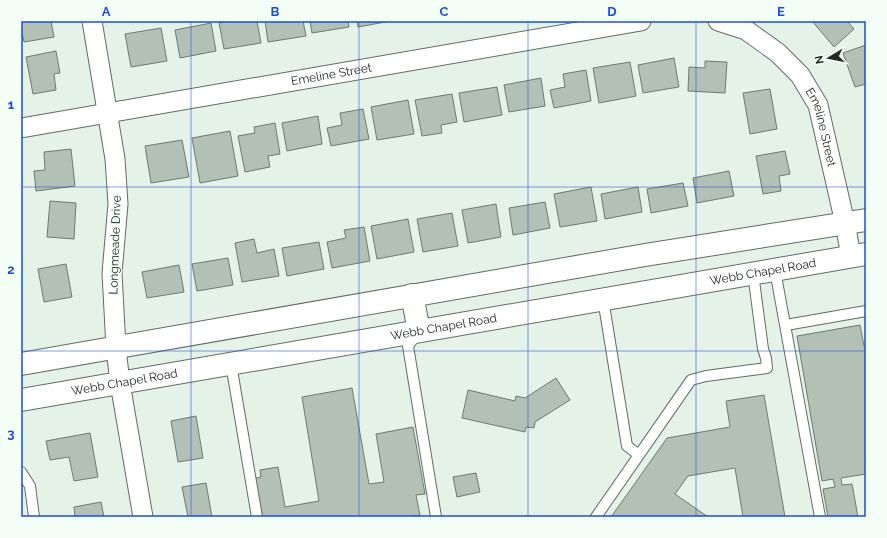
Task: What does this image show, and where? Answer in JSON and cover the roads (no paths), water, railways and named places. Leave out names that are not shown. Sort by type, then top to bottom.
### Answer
[{"type":"main road","points":[[21,364],[637,256],[866,220]]},
{"type":"main road","points":[[747,239],[753,273]]},
{"type":"main road","name":"Webb Chapel Road","points":[[21,400],[858,255]]},
{"type":"main road","points":[[412,295],[419,331]]},
{"type":"street","name":"Longmeade Drive","points":[[92,21],[115,159],[118,204],[112,273],[116,348],[120,383],[143,517]]},
{"type":"street","name":"Emeline Street","points":[[21,128],[641,21]]},
{"type":"street","name":"Emeline Street","points":[[718,21],[746,30],[778,53],[800,75],[818,104],[845,223],[858,255]]},
{"type":"lane","points":[[775,270],[820,517]]},
{"type":"lane","points":[[596,517],[692,380],[706,376],[767,368],[753,273]]},
{"type":"lane","points":[[604,299],[627,446],[639,455]]},
{"type":"lane","points":[[786,325],[866,312]]},
{"type":"lane","points":[[419,331],[408,346],[436,517]]},
{"type":"lane","points":[[231,364],[257,517]]},
{"type":"lane","points":[[21,472],[30,486],[34,517]]}]
